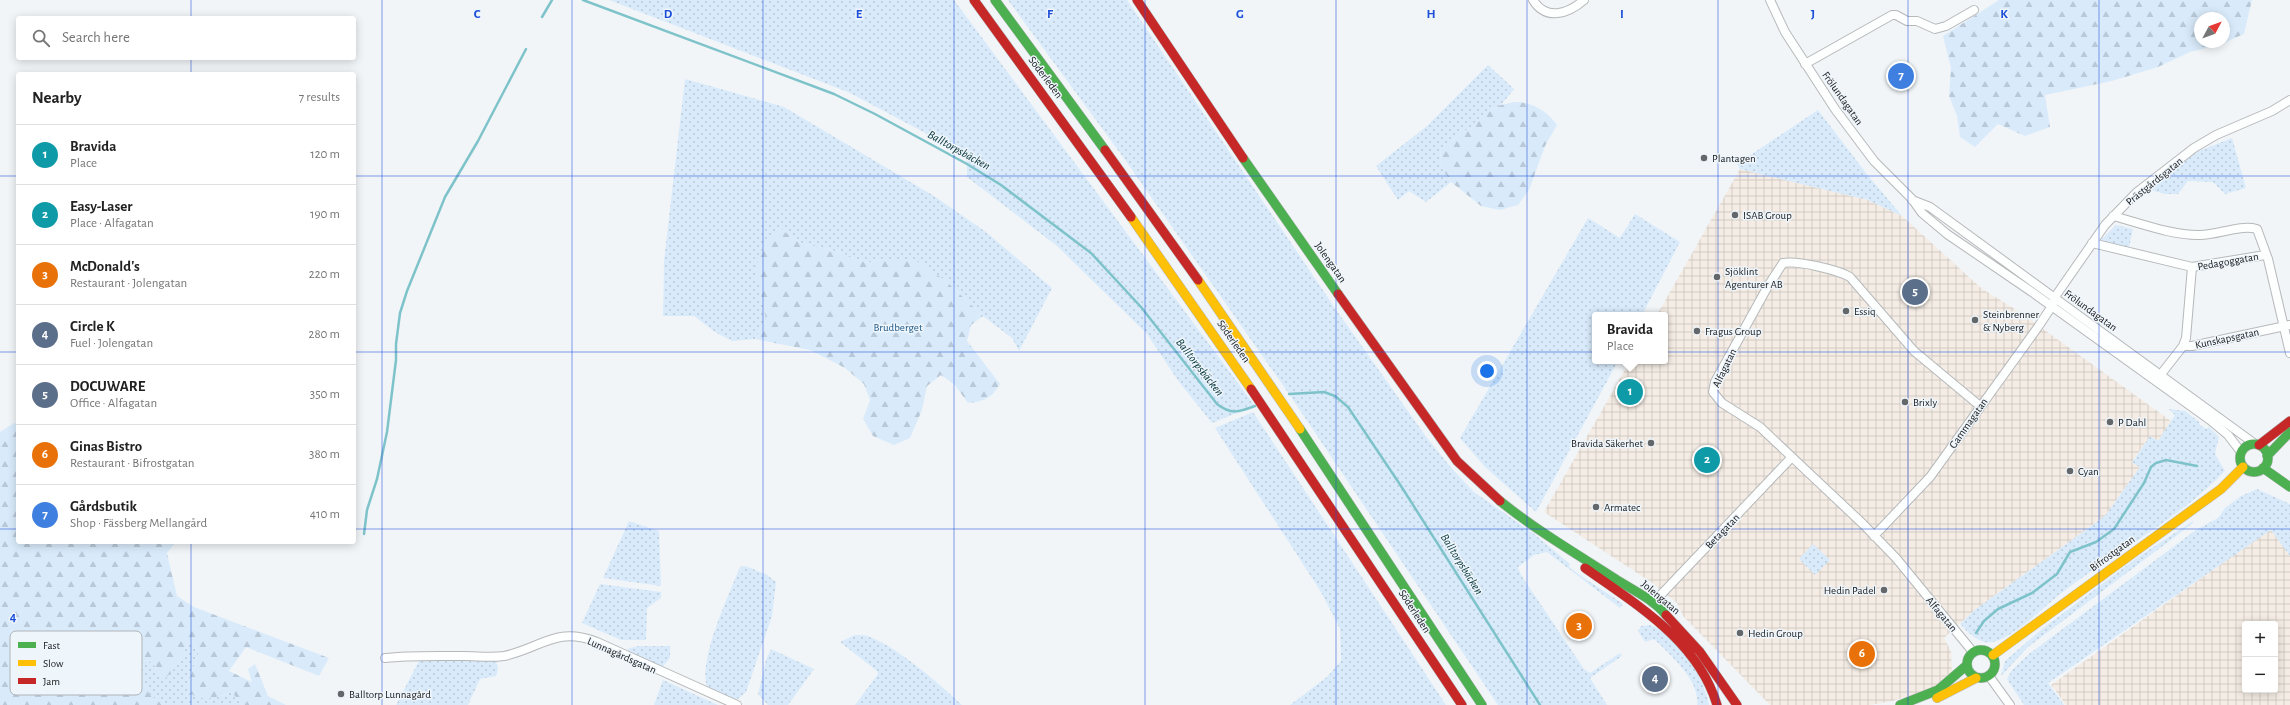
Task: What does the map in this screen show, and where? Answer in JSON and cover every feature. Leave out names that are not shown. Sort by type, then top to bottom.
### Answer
[{"type":"main road","name":"Söderleden","points":[[974,0],[1087,153],[1222,344],[1353,537],[1462,705]]},
{"type":"main road","name":"Söderleden","points":[[995,0],[1131,186],[1220,312],[1386,557],[1482,705]]},
{"type":"main road","name":"Jolengatan","points":[[1137,0],[1181,68],[1438,437],[1479,483],[1525,521],[1617,580],[1638,591],[1653,603],[1700,652],[1738,705]]},
{"type":"main road","points":[[2257,445],[2264,449],[2267,456],[2267,462],[2263,468],[2253,472],[2243,467],[2240,460],[2241,452],[2247,446],[2257,445],[2290,421]]},
{"type":"main road","points":[[2267,456],[2290,432]]},
{"type":"main road","name":"Bifrostgatan","points":[[1992,655],[2221,489],[2243,467]]},
{"type":"main road","points":[[2263,468],[2290,487]]},
{"type":"main road","name":"Jolengatan","points":[[1525,521],[1531,530],[1645,612],[1677,639],[1705,672],[1715,693],[1717,705]]},
{"type":"main road","points":[[1922,705],[1976,678],[1989,676],[1996,666],[1992,655],[1984,650],[1974,652],[1970,655],[1967,666],[1969,672],[1976,678]]},
{"type":"main road","points":[[1900,705],[1938,690],[1967,666]]},
{"type":"street","points":[[1533,0],[1545,13],[1552,15],[1560,13],[1584,0]]},
{"type":"street","name":"Frölundagatan","points":[[1770,0],[1785,32],[1805,64],[1874,161],[1912,199],[1922,213],[1947,234],[2053,303],[2158,378],[2257,445]]},
{"type":"street","points":[[1805,64],[1892,15],[1896,15],[1907,21],[1917,21],[1935,29],[1946,26],[1974,10]]},
{"type":"street","name":"Prästgårdsgatan","points":[[2053,303],[2092,243],[2113,216],[2136,193],[2194,148],[2216,135],[2272,111],[2290,100]]},
{"type":"street","name":"Pedagoggatan","points":[[2092,243],[2192,267],[2265,254],[2258,232],[2252,228],[2199,236],[2177,233],[2113,216]]},
{"type":"street","points":[[2265,254],[2268,259],[2287,326],[2290,352]]},
{"type":"street","name":"Alfagatan","points":[[1974,652],[1896,558],[1874,536],[1760,427],[1722,403],[1713,392],[1715,382],[1768,286],[1783,263],[1792,262],[1840,272],[1850,277],[1914,351],[1980,406]]},
{"type":"street","points":[[2183,346],[2186,338],[2192,267]]},
{"type":"street","name":"Gammagatan","points":[[1874,536],[1928,479],[2053,303]]},
{"type":"street","name":"Kunskapsgatan","points":[[2158,378],[2183,346],[2287,326]]},
{"type":"street","name":"Frölundagatan","points":[[2158,378],[2220,428],[2241,452]]},
{"type":"street","name":"Betagatan","points":[[1653,603],[1791,458]]},
{"type":"street","name":"Lunnagårdsgatan","points":[[385,658],[411,655],[502,656],[518,652],[552,638],[575,635],[602,644],[737,705]]},
{"type":"street","points":[[1989,676],[2010,705]]},
{"type":"shaded area","points":[[1740,169],[1868,200],[1902,216],[1981,288],[2021,313],[2171,421],[2158,441],[2150,436],[2132,462],[2140,467],[2105,516],[1976,609],[1944,638],[1951,651],[1952,674],[1936,688],[1892,701],[1870,705],[1770,705],[1683,616],[1677,603],[1651,582],[1544,512],[1628,364],[1668,364],[1668,312],[1659,312]]},
{"type":"shaded area","points":[[2290,510],[2290,705],[2066,705],[2051,685],[2214,569]]},
{"type":"green space","points":[[609,0],[954,0],[1255,406],[1212,423],[1179,382],[1147,334],[1057,246],[967,177],[967,164],[963,153],[848,92]]},
{"type":"green space","points":[[1008,0],[1127,0],[1337,311],[1427,438],[1453,470],[1474,492],[1533,533],[1570,564],[1569,567],[1623,604],[1620,608],[1547,552],[1534,555],[1518,567],[1521,575],[1584,669],[1590,673],[1620,653],[1622,656],[1590,678],[1607,705],[1498,705],[1289,394],[1123,157]]},
{"type":"green space","points":[[1999,0],[2252,0],[2244,34],[2230,40],[2230,12],[2194,12],[2194,48],[2207,48],[2190,52],[2158,67],[2112,81],[2045,95],[2050,127],[2025,136],[1998,124],[1975,147],[1960,137],[1957,116],[1949,96],[1951,68],[1943,36]]},
{"type":"green space","points":[[1488,65],[1514,89],[1501,105],[1485,113],[1475,124],[1441,148],[1440,165],[1451,182],[1426,202],[1409,191],[1398,200],[1376,166],[1427,126]]},
{"type":"green space","points":[[685,79],[784,107],[934,196],[986,232],[1052,288],[1019,351],[1012,338],[983,316],[946,281],[885,259],[867,263],[839,252],[801,243],[781,229],[760,292],[766,319],[755,339],[732,341],[715,332],[694,316],[663,316],[664,261]]},
{"type":"green space","points":[[1514,102],[1526,103],[1544,111],[1557,125],[1545,146],[1529,190],[1518,205],[1500,210],[1481,206],[1451,182],[1440,165],[1441,148],[1475,124],[1485,113],[1501,105]]},
{"type":"green space","points":[[1818,110],[1866,173],[1902,216],[1868,200],[1740,169],[1737,164]]},
{"type":"green space","points":[[2232,138],[2246,188],[2225,194],[2213,182],[2188,181],[2178,194],[2165,194],[2147,189],[2199,151]]},
{"type":"green space","points":[[1635,214],[1680,242],[1644,312],[1592,312],[1592,364],[1616,364],[1536,512],[1485,467],[1460,438],[1588,218],[1620,238]]},
{"type":"green space","points":[[2116,225],[2133,229],[2129,247],[2100,241]]},
{"type":"green space","name":"Brudberget","points":[[781,229],[801,243],[839,252],[867,263],[885,259],[915,260],[946,281],[983,316],[971,325],[967,341],[1000,384],[994,393],[978,402],[968,403],[954,384],[941,375],[927,386],[922,410],[910,438],[894,445],[873,436],[863,419],[870,400],[864,384],[845,368],[810,350],[755,339],[766,319],[755,268],[767,240]]},
{"type":"green space","points":[[2169,409],[2185,411],[2199,422],[2200,425],[2206,429],[2209,427],[2219,437],[2215,454],[2225,471],[2168,520],[2084,576],[2011,634],[1993,642],[1983,642],[1970,634],[1960,624],[1976,609],[2105,516],[2140,467],[2132,463],[2150,436],[2158,441],[2175,415]]},
{"type":"green space","points":[[1253,412],[1446,705],[1290,705],[1327,677],[1341,661],[1340,629],[1321,592],[1215,428]]},
{"type":"green space","points":[[14,423],[16,424],[16,544],[174,544],[167,553],[177,596],[194,607],[329,658],[319,676],[246,647],[229,671],[252,682],[248,669],[255,664],[268,696],[286,705],[242,705],[232,692],[221,696],[204,698],[189,692],[188,684],[199,652],[197,647],[191,642],[188,643],[177,665],[166,678],[162,677],[155,666],[148,660],[142,662],[142,631],[10,631],[10,695],[142,695],[142,674],[149,694],[163,705],[0,705],[0,432]]},
{"type":"green space","points":[[2257,489],[2290,504],[2290,556],[2271,530],[2048,683],[2064,705],[2024,705],[2007,679],[2012,670],[2029,654],[2196,530],[2218,518],[2225,508],[2241,496]]},
{"type":"green space","points":[[629,521],[659,531],[661,586],[603,578]]},
{"type":"green space","points":[[2193,521],[2193,523],[2176,536],[2028,647],[2001,676],[2005,661],[2042,629],[2138,557]]},
{"type":"green space","points":[[1813,544],[1830,560],[1815,575],[1799,559]]},
{"type":"green space","points":[[746,566],[767,575],[776,582],[772,616],[746,692],[738,699],[730,699],[708,690],[705,678],[706,663],[715,629],[740,567]]},
{"type":"green space","points":[[600,584],[661,592],[661,598],[647,608],[646,640],[621,640],[582,623]]},
{"type":"green space","points":[[1649,625],[1659,629],[1669,636],[1688,657],[1702,682],[1709,705],[1697,705],[1697,696],[1694,687],[1683,669],[1668,652],[1654,639],[1645,642],[1638,631],[1641,626]]},
{"type":"green space","points":[[855,635],[868,636],[882,642],[906,658],[962,705],[855,705],[878,674],[877,671],[840,642]]},
{"type":"green space","points":[[191,642],[197,647],[199,652],[188,684],[220,696],[232,692],[242,705],[163,705],[149,695],[142,675],[142,662],[148,660],[155,666],[162,677],[177,665],[188,643]]},
{"type":"green space","points":[[639,646],[670,646],[670,658],[660,670],[626,654],[629,648]]},
{"type":"green space","points":[[771,649],[814,669],[788,705],[768,705],[758,694],[766,660]]},
{"type":"green space","points":[[420,659],[496,659],[498,670],[496,676],[480,679],[468,705],[396,705]]},
{"type":"green space","points":[[663,680],[718,705],[654,705]]},
{"type":"waterway","points":[[542,17],[552,0]]},
{"type":"waterway","name":"Balltorpsbäcken","points":[[583,0],[834,94],[875,114],[967,164],[1001,185],[1091,253],[1141,307],[1217,404],[1231,411],[1240,411],[1255,406]]},
{"type":"waterway","points":[[364,534],[367,510],[377,479],[387,432],[400,313],[407,291],[445,197],[478,141],[526,49]]},
{"type":"waterway","name":"Balltorpsbäcken","points":[[1289,394],[1324,392],[1335,396],[1348,407],[1401,486],[1540,705]]},
{"type":"waterway","points":[[1976,633],[1984,621],[1998,609],[2032,593],[2057,574],[2070,552],[2096,542],[2114,529],[2144,483],[2151,467],[2156,463],[2166,460],[2197,466]]},
{"type":"traffic: fast","points":[[995,0],[1105,150]]},
{"type":"traffic: fast","points":[[1243,158],[1338,294]]},
{"type":"traffic: fast","points":[[1300,429],[1482,705]]},
{"type":"traffic: fast","points":[[2267,456],[2290,432]]},
{"type":"traffic: fast","points":[[2254,444],[2264,448],[2268,458],[2264,468],[2254,472],[2244,468],[2240,458],[2244,448],[2254,444]]},
{"type":"traffic: fast","points":[[2263,468],[2290,487]]},
{"type":"traffic: fast","points":[[1500,501],[1556,541],[1648,599],[1666,615]]},
{"type":"traffic: fast","points":[[1981,650],[1987,651],[1991,654],[1994,658],[1995,664],[1994,670],[1991,674],[1987,677],[1981,678],[1975,677],[1971,674],[1968,670],[1967,664],[1968,658],[1971,654],[1975,651],[1981,650]]},
{"type":"traffic: fast","points":[[1900,705],[1938,690],[1967,665]]},
{"type":"traffic: slow","points":[[1131,217],[1251,389]]},
{"type":"traffic: slow","points":[[1198,280],[1300,429]]},
{"type":"traffic: slow","points":[[1993,655],[2221,489],[2243,467]]},
{"type":"traffic: slow","points":[[1937,698],[1976,678]]},
{"type":"traffic: jam","points":[[974,0],[1131,217]]},
{"type":"traffic: jam","points":[[1137,0],[1243,158]]},
{"type":"traffic: jam","points":[[1105,150],[1198,280]]},
{"type":"traffic: jam","points":[[1338,294],[1457,461],[1500,501]]},
{"type":"traffic: jam","points":[[1251,389],[1462,705]]},
{"type":"traffic: jam","points":[[2259,445],[2290,421]]},
{"type":"traffic: jam","points":[[1585,568],[1645,611],[1681,643],[1696,662],[1708,682],[1717,705]]},
{"type":"traffic: jam","points":[[1666,615],[1700,652],[1737,705]]},
{"type":"place","name":"Gårdsbutik","points":[[1901,76]]},
{"type":"place","name":"Plantagen","points":[[1704,158]]},
{"type":"place","name":"ISAB Group","points":[[1735,215]]},
{"type":"place","name":"Sjöklint Agenturer AB","points":[[1717,277]]},
{"type":"place","name":"DOCUWARE","points":[[1915,292]]},
{"type":"place","name":"Essiq","points":[[1846,311]]},
{"type":"place","name":"Steinbrenner & Nyberg","points":[[1975,320]]},
{"type":"place","name":"Fragus Group","points":[[1697,331]]},
{"type":"place","name":"Bravida","points":[[1630,392]]},
{"type":"place","name":"Brixly","points":[[1905,402]]},
{"type":"place","name":"P Dahl","points":[[2110,422]]},
{"type":"place","name":"Bravida Säkerhet","points":[[1651,443]]},
{"type":"place","name":"Easy-Laser","points":[[1707,460]]},
{"type":"place","name":"Cyan","points":[[2070,471]]},
{"type":"place","name":"Armatec","points":[[1596,507]]},
{"type":"place","name":"Hedin Padel","points":[[1884,590]]},
{"type":"place","name":"McDonald's","points":[[1579,626]]},
{"type":"place","name":"Hedin Group","points":[[1740,633]]},
{"type":"place","name":"Ginas Bistro","points":[[1862,654]]},
{"type":"place","name":"Circle K","points":[[1655,679]]},
{"type":"place","name":"Balltorp Lunnagård","points":[[341,694]]}]
